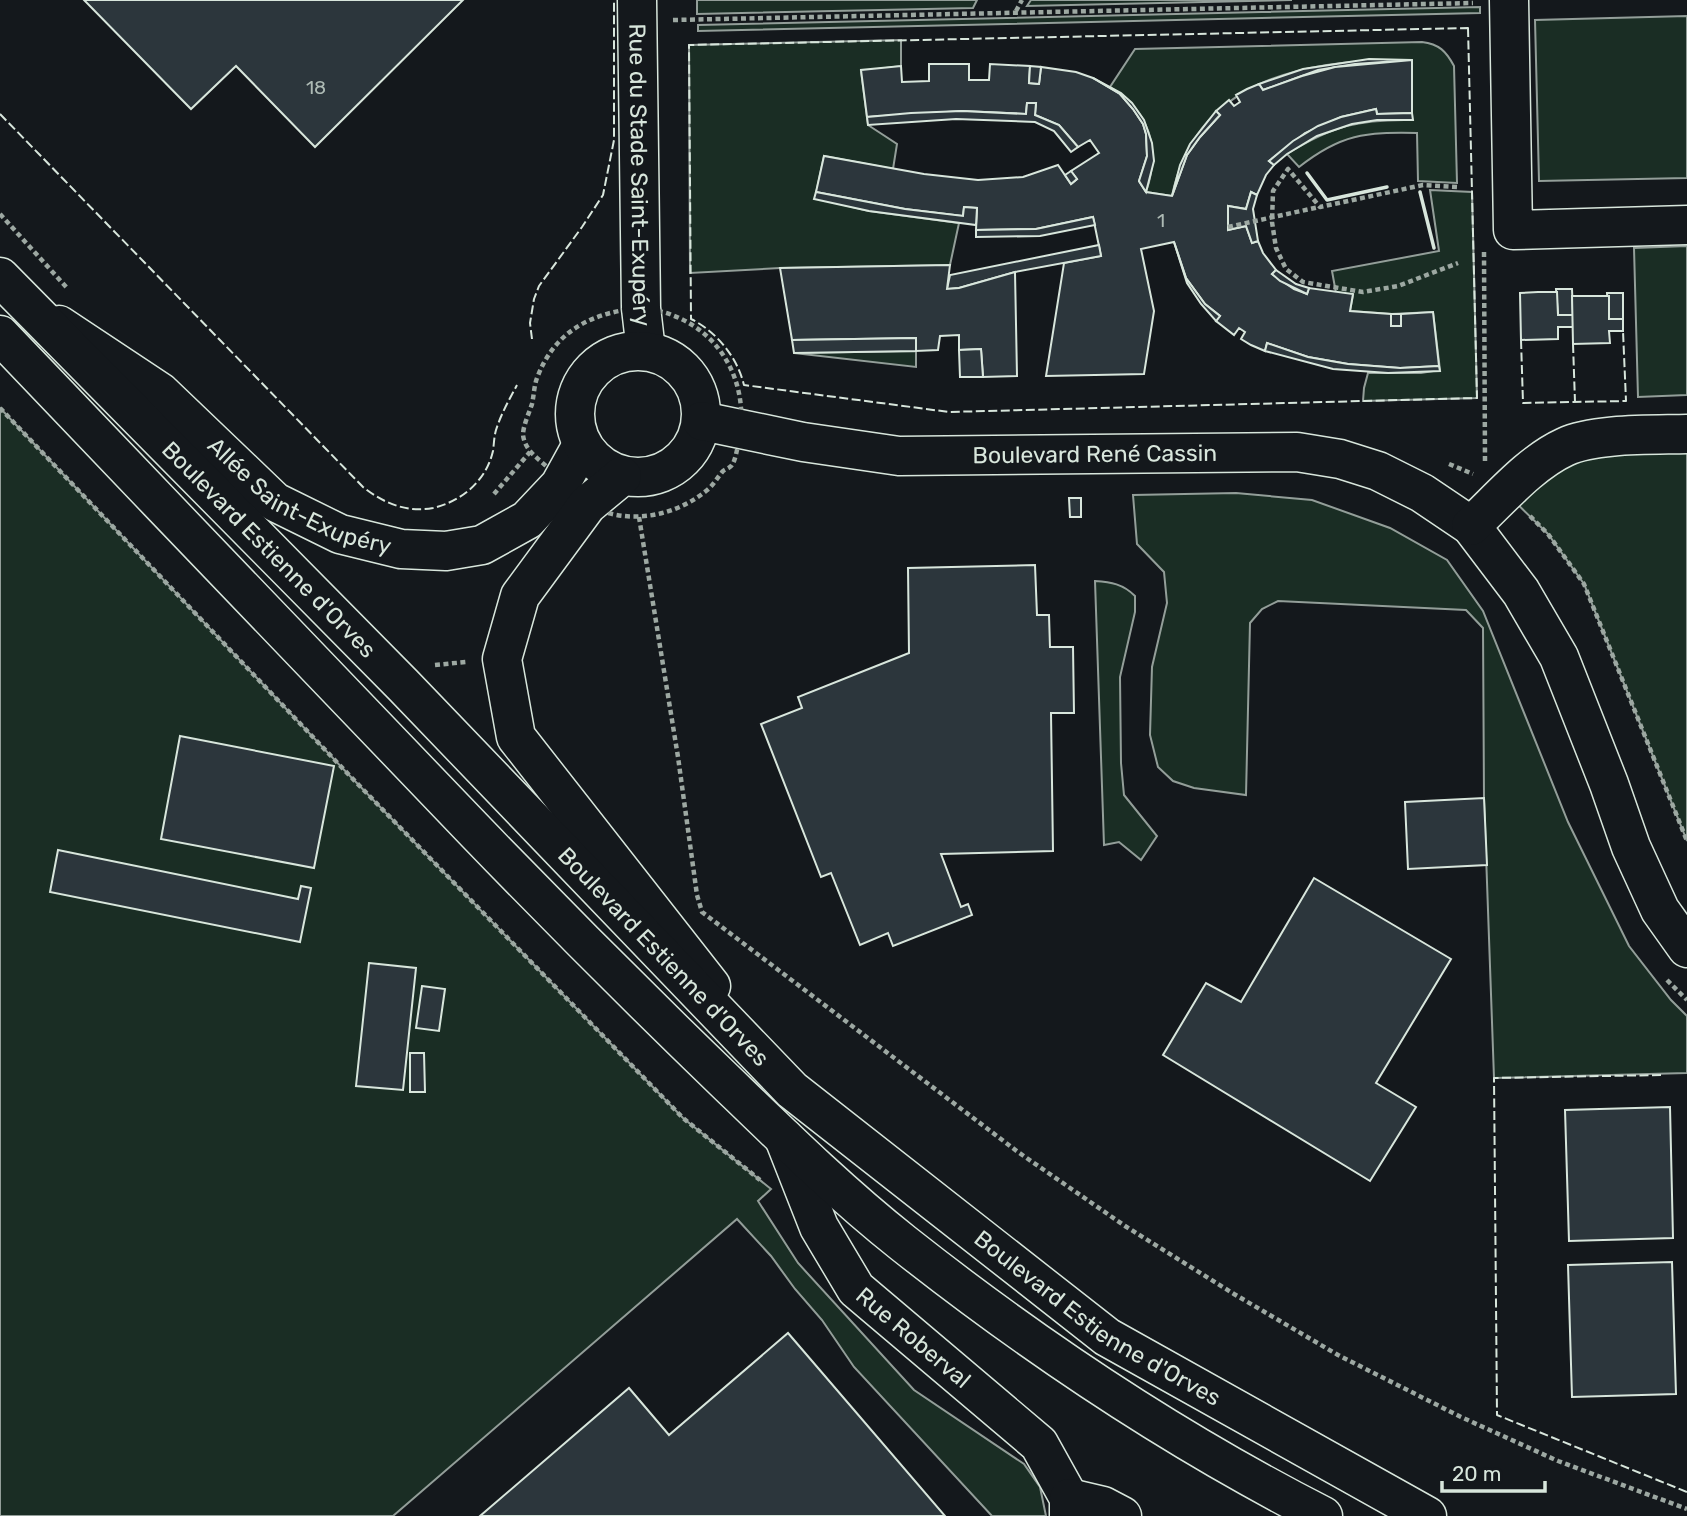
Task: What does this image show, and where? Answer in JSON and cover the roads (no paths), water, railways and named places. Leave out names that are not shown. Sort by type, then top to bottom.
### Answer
[{"type":"street","points":[[1509,1],[1513,230],[1687,225]]},
{"type":"street","name":"Rue du Stade Saint-Exupéry","points":[[646,351],[641,308],[648,13]]},
{"type":"street","name":"Allée Saint-Exupéry","points":[[11,288],[160,393],[275,502],[340,534],[401,550],[446,551],[482,545],[574,495],[622,476]]},
{"type":"street","name":"Boulevard Estienne d'Orves","points":[[11,288],[403,685],[792,1090],[1107,1336],[1427,1516]]},
{"type":"street","name":"Boulevard Estienne d'Orves","points":[[0,335],[599,959],[784,1138],[901,1241],[995,1312],[1122,1399],[1266,1487],[1323,1516]]},
{"type":"street","points":[[646,351],[670,359],[688,374],[700,397],[702,421],[696,442],[683,460],[665,472],[644,478],[622,476],[606,470],[592,459],[582,445],[574,422],[576,398],[586,377],[602,361],[624,352],[646,351]]},
{"type":"street","name":"Boulevard René Cassin","points":[[702,421],[803,442],[899,456],[1297,453],[1340,459],[1378,471],[1422,493],[1471,526],[1521,592],[1559,657],[1631,847],[1660,910],[1687,948]]},
{"type":"street","points":[[1471,526],[1544,458],[1567,446],[1588,440],[1687,434]]},
{"type":"street","name":"Allée Saint-Exupéry","points":[[582,445],[574,495],[520,596],[502,659],[516,737],[792,1090]]},
{"type":"street","name":"Rue Roberval","points":[[784,1138],[819,1227],[856,1289],[1039,1444],[1069,1507]]},
{"type":"street","points":[[1069,1507],[1103,1506],[1122,1516]]}]
